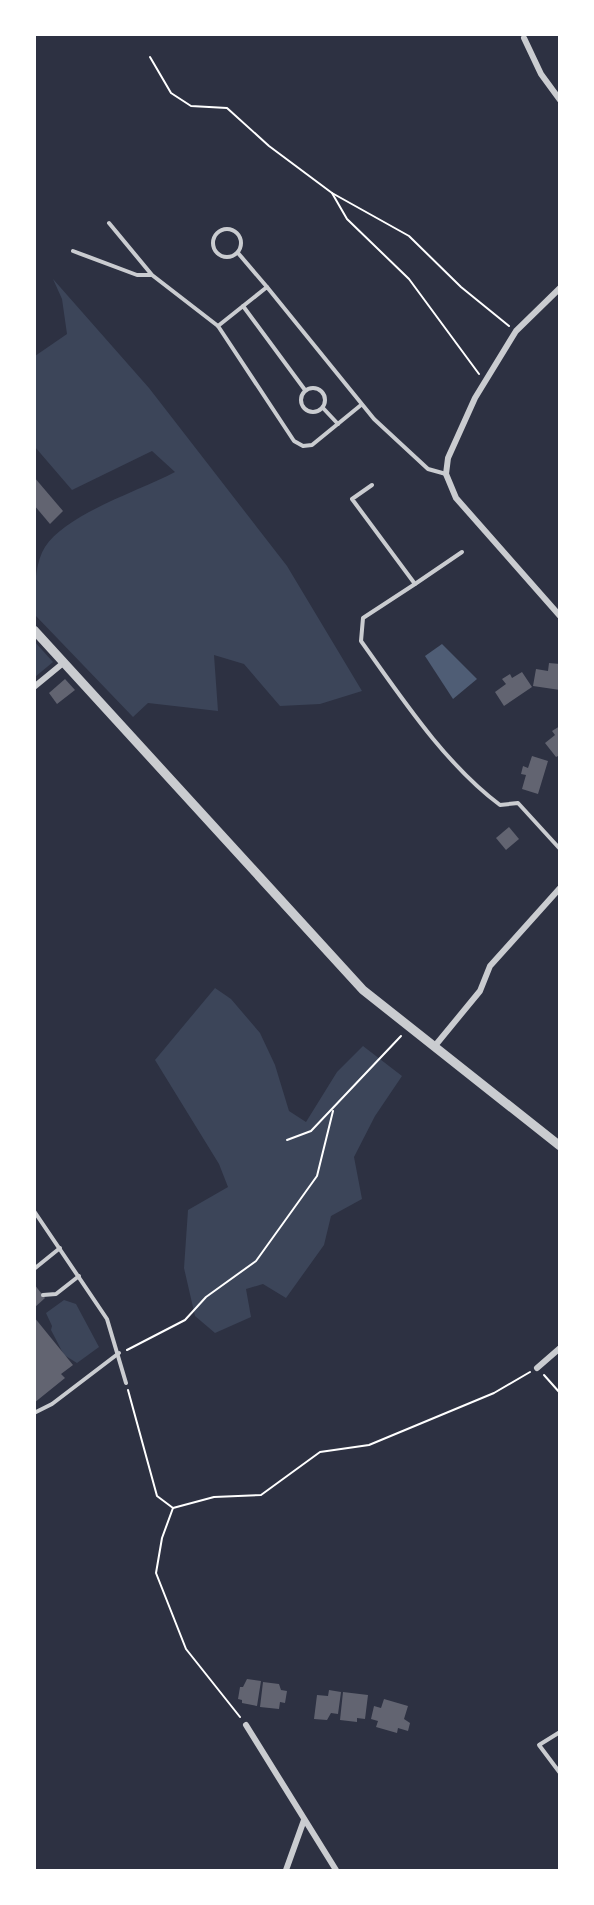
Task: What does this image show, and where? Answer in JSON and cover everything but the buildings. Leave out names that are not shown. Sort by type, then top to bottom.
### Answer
[{"type":"street","points":[[524,38],[541,74],[560,100]]},
{"type":"street","points":[[560,288],[516,331],[484,381],[448,458],[446,474],[456,498],[560,616]]},
{"type":"street","points":[[34,630],[363,990],[560,1146]]},
{"type":"street","points":[[34,687],[63,664]]},
{"type":"street","points":[[434,1047],[480,991],[490,966],[560,888]]},
{"type":"street","points":[[537,1368],[560,1348]]},
{"type":"street","points":[[246,1725],[336,1870]]},
{"type":"street","points":[[286,1870],[304,1820]]},
{"type":"lane","points":[[109,223],[152,275],[218,326],[294,441],[303,446],[312,444],[361,405]]},
{"type":"lane","points":[[228,229],[236,232],[241,240],[238,253],[230,258],[220,256],[213,244],[215,235],[228,229]]},
{"type":"lane","points":[[73,251],[137,275],[152,275]]},
{"type":"lane","points":[[238,253],[361,405],[428,469],[446,474]]},
{"type":"lane","points":[[218,326],[267,287]]},
{"type":"lane","points":[[243,306],[305,390]]},
{"type":"lane","points":[[305,390],[313,388],[320,390],[325,396],[323,408]]},
{"type":"lane","points":[[305,390],[301,401],[304,409],[316,412],[323,408]]},
{"type":"lane","points":[[323,408],[338,424]]},
{"type":"lane","points":[[372,485],[352,499],[415,584]]},
{"type":"lane","points":[[462,552],[363,618],[361,641],[390,683],[471,784],[500,805],[518,803],[560,849]]},
{"type":"lane","points":[[34,1211],[107,1320],[119,1353],[126,1383]]},
{"type":"lane","points":[[34,1269],[60,1248]]},
{"type":"lane","points":[[43,1294],[56,1294],[79,1276]]},
{"type":"lane","points":[[34,1413],[52,1404],[119,1353]]},
{"type":"lane","points":[[560,1732],[539,1745],[560,1773]]},
{"type":"path","points":[[150,57],[171,93],[190,106],[227,108],[268,146],[332,193],[409,236],[461,287],[516,331]]},
{"type":"path","points":[[332,193],[347,219],[409,279],[484,381]]},
{"type":"path","points":[[287,1140],[311,1131],[333,1111],[409,1027]]},
{"type":"path","points":[[119,1353],[152,1339],[185,1320],[206,1298],[256,1261],[317,1176],[333,1111]]},
{"type":"path","points":[[172,1508],[214,1497],[261,1495],[320,1452],[369,1445],[494,1393],[537,1368],[560,1393]]},
{"type":"path","points":[[126,1383],[158,1496],[172,1508]]},
{"type":"path","points":[[172,1508],[162,1538],[156,1573],[186,1649],[246,1725]]},
{"type":"shaded area","points":[[53,279],[149,388],[287,566],[362,691],[320,704],[280,706],[244,664],[214,655],[218,711],[148,703],[133,717],[35,615],[35,590],[41,554],[55,535],[69,524],[104,504],[175,472],[152,451],[72,490],[35,447],[35,356],[67,334],[62,299]]},
{"type":"shaded area","points":[[34,641],[53,662],[35,677],[34,677]]},
{"type":"shaded area","points":[[442,644],[477,679],[453,699],[425,656]]},
{"type":"shaded area","points":[[215,988],[231,999],[260,1033],[275,1065],[289,1111],[306,1122],[337,1072],[363,1046],[402,1076],[375,1116],[354,1157],[362,1199],[331,1216],[324,1245],[286,1298],[263,1284],[246,1289],[251,1317],[215,1333],[195,1316],[184,1268],[188,1210],[228,1187],[219,1164],[155,1060]]},
{"type":"shaded area","points":[[64,1300],[76,1304],[99,1347],[77,1363],[64,1355],[51,1330],[52,1326],[46,1313]]}]
